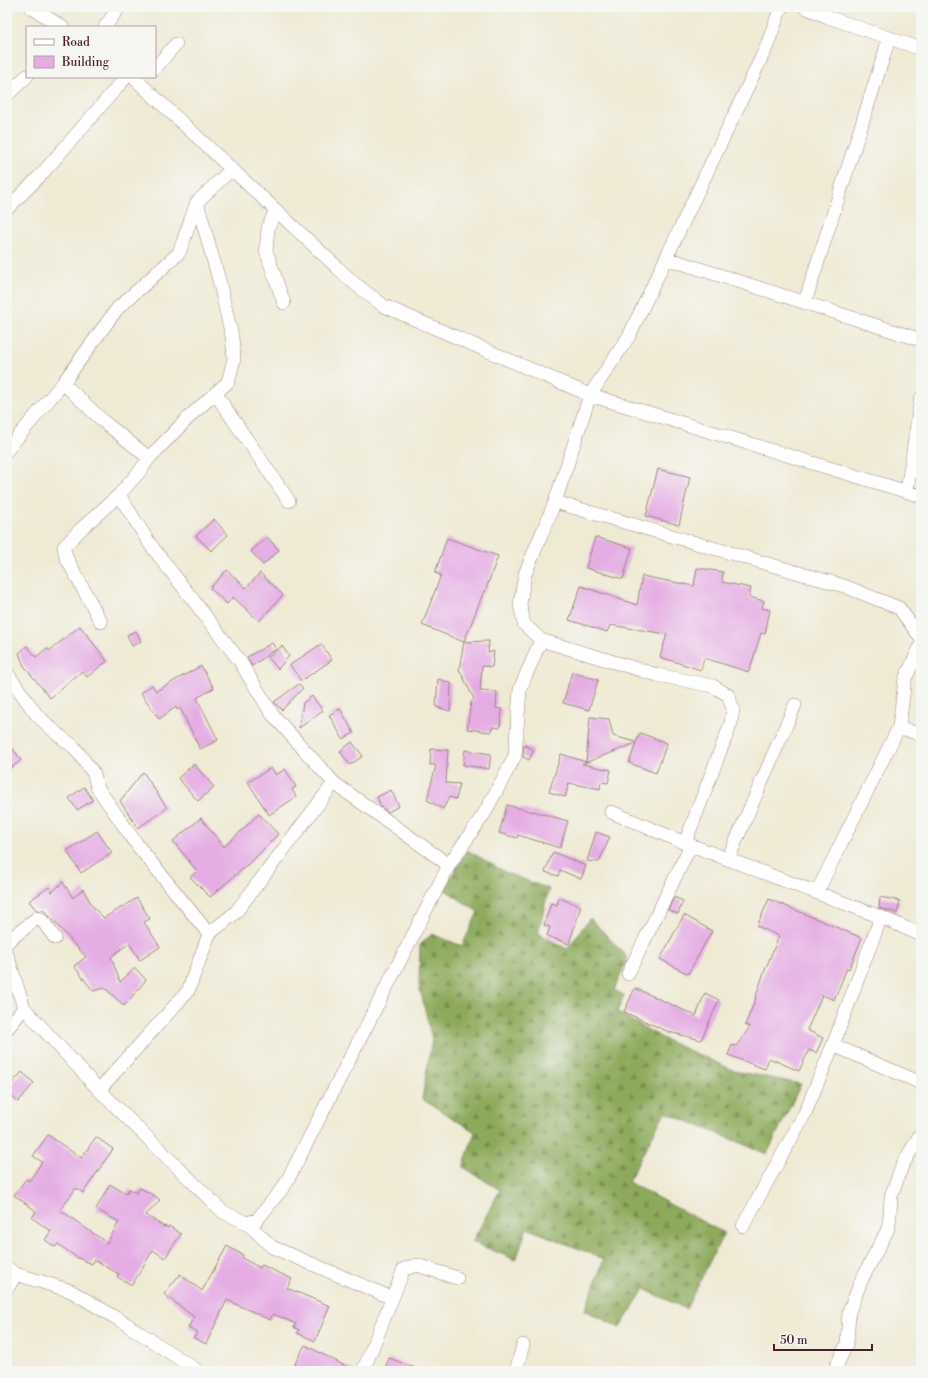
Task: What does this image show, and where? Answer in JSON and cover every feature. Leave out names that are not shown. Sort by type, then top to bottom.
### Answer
[{"type":"street","points":[[31,7],[60,26]]},
{"type":"street","points":[[106,26],[119,7]]},
{"type":"street","points":[[628,974],[688,844],[731,723],[732,709],[728,695],[713,686],[657,675],[541,640],[524,624],[520,604],[525,574],[555,502],[590,395],[629,336],[766,48],[781,7]]},
{"type":"street","points":[[805,7],[828,17],[921,49]]},
{"type":"street","points":[[805,302],[889,39]]},
{"type":"street","points":[[156,67],[176,44]]},
{"type":"street","points":[[7,95],[26,77]]},
{"type":"street","points":[[7,209],[40,176],[125,78]]},
{"type":"street","points":[[140,79],[232,169],[355,284],[384,306],[590,395],[921,496]]},
{"type":"street","points":[[7,450],[64,383],[117,309],[179,253],[197,202],[232,169]]},
{"type":"street","points":[[101,622],[66,557],[64,548],[82,528],[119,495],[149,458],[191,415],[228,382],[234,359],[232,337],[219,280],[197,202]]},
{"type":"street","points":[[276,210],[268,228],[266,252],[284,303]]},
{"type":"street","points":[[666,258],[921,340]]},
{"type":"street","points":[[64,383],[102,421],[149,458]]},
{"type":"street","points":[[215,393],[289,501]]},
{"type":"street","points":[[907,491],[921,398]]},
{"type":"street","points":[[119,495],[150,544],[239,660],[272,714],[334,783],[449,865]]},
{"type":"street","points":[[555,502],[844,586],[899,608],[921,638]]},
{"type":"street","points":[[247,1223],[257,1220],[285,1185],[449,865],[484,814],[515,756],[520,689],[541,640]]},
{"type":"street","points":[[817,892],[899,727],[905,679],[921,645]]},
{"type":"street","points":[[7,673],[36,714],[56,733],[74,747],[94,774],[98,786],[138,846],[208,934]]},
{"type":"street","points":[[728,859],[796,705]]},
{"type":"street","points":[[899,727],[921,735]]},
{"type":"street","points":[[98,1090],[188,991],[208,934],[236,912],[334,783]]},
{"type":"street","points":[[611,812],[688,844],[881,917],[921,935]]},
{"type":"street","points":[[743,1226],[805,1113],[833,1045],[881,917]]},
{"type":"street","points":[[7,942],[37,918],[41,919],[55,938]]},
{"type":"street","points":[[7,955],[24,1008],[98,1090],[223,1212],[247,1223],[272,1246],[392,1298]]},
{"type":"street","points":[[7,1029],[24,1008]]},
{"type":"street","points":[[833,1045],[921,1083]]},
{"type":"street","points":[[834,1371],[847,1344],[849,1312],[862,1281],[888,1229],[891,1196],[902,1166],[921,1133]]},
{"type":"street","points":[[363,1371],[404,1269],[417,1264],[457,1278]]},
{"type":"street","points":[[7,1289],[12,1271],[71,1291],[126,1324],[198,1371]]},
{"type":"street","points":[[516,1371],[523,1345]]},
{"type":"green space","points":[[467,850],[507,873],[549,889],[538,933],[567,949],[590,918],[628,958],[614,990],[624,995],[617,1012],[666,1040],[735,1071],[801,1084],[767,1154],[665,1112],[628,1182],[724,1233],[686,1309],[644,1289],[620,1328],[585,1310],[604,1259],[527,1228],[516,1260],[472,1242],[500,1190],[463,1167],[475,1132],[422,1099],[432,1039],[419,985],[420,945],[432,934],[462,946],[478,912],[444,889]]},
{"type":"building","points":[[658,469],[690,477],[679,525],[646,516]]},
{"type":"building","points":[[214,519],[228,535],[211,551],[196,536]]},
{"type":"building","points":[[267,537],[279,550],[263,565],[251,551]]},
{"type":"building","points":[[595,537],[632,548],[623,579],[586,568]]},
{"type":"building","points":[[447,538],[498,556],[464,642],[422,625],[441,575],[435,573]]},
{"type":"building","points":[[697,568],[723,572],[722,582],[751,588],[749,597],[764,601],[762,608],[770,610],[765,634],[761,633],[749,672],[704,658],[701,670],[660,657],[667,634],[610,625],[607,632],[569,620],[581,586],[637,605],[642,576],[694,586]]},
{"type":"building","points":[[227,570],[246,588],[260,573],[283,595],[259,621],[233,597],[227,604],[210,588]]},
{"type":"building","points":[[80,626],[107,661],[87,677],[82,671],[50,698],[24,666],[19,653],[27,646],[36,657],[47,648],[49,651]]},
{"type":"building","points":[[136,631],[141,641],[132,646],[127,635]]},
{"type":"building","points":[[489,641],[488,653],[494,651],[492,667],[482,666],[480,691],[497,692],[496,708],[502,709],[500,728],[493,727],[490,732],[467,729],[471,702],[474,699],[459,669],[464,642]]},
{"type":"building","points":[[272,643],[276,649],[252,666],[247,657]]},
{"type":"building","points":[[321,644],[332,660],[301,681],[290,665]]},
{"type":"building","points":[[282,646],[289,656],[278,669],[268,657]]},
{"type":"building","points":[[201,666],[214,688],[197,698],[218,740],[200,749],[180,708],[177,710],[176,707],[159,719],[141,693],[152,685],[156,691]]},
{"type":"building","points":[[572,672],[598,680],[589,710],[563,703]]},
{"type":"building","points":[[438,679],[451,683],[450,711],[436,707]]},
{"type":"building","points":[[299,684],[303,688],[282,710],[274,702]]},
{"type":"building","points":[[312,696],[323,711],[299,728],[303,703]]},
{"type":"building","points":[[340,709],[354,733],[343,739],[329,715]]},
{"type":"building","points":[[590,717],[609,719],[613,736],[636,742],[640,733],[667,743],[656,773],[629,763],[636,743],[582,764],[611,770],[608,783],[601,782],[600,789],[569,783],[565,797],[549,792],[561,754],[586,762]]},
{"type":"building","points":[[7,741],[21,760],[7,771]]},
{"type":"building","points":[[352,742],[363,756],[350,765],[340,751]]},
{"type":"building","points":[[524,745],[534,750],[529,760],[523,757]]},
{"type":"building","points":[[431,749],[448,750],[446,783],[460,784],[456,799],[449,797],[443,809],[427,800],[436,765],[430,765]]},
{"type":"building","points":[[465,750],[491,754],[489,769],[463,765]]},
{"type":"building","points":[[194,764],[214,787],[198,801],[178,778]]},
{"type":"building","points":[[271,768],[276,775],[285,769],[296,787],[292,789],[296,797],[269,815],[248,782]]},
{"type":"building","points":[[143,772],[167,808],[138,828],[120,801]]},
{"type":"building","points":[[84,787],[93,800],[77,810],[69,798]]},
{"type":"building","points":[[391,790],[399,806],[388,812],[381,807],[377,797]]},
{"type":"building","points":[[507,805],[568,821],[560,848],[518,835],[517,838],[499,833]]},
{"type":"building","points":[[259,814],[278,834],[254,859],[210,897],[190,877],[197,871],[173,841],[201,818],[224,847]]},
{"type":"building","points":[[97,831],[112,853],[81,873],[67,851]]},
{"type":"building","points":[[596,832],[610,837],[599,862],[587,861]]},
{"type":"building","points":[[553,852],[586,866],[581,879],[560,870],[558,876],[545,872]]},
{"type":"building","points":[[63,882],[73,898],[83,889],[93,907],[104,918],[137,898],[150,919],[144,922],[160,947],[140,960],[129,943],[111,957],[120,982],[135,968],[146,980],[124,1006],[105,988],[93,991],[74,966],[86,957],[43,909],[41,911],[36,910],[29,901],[49,887],[52,892]]},
{"type":"building","points":[[674,897],[683,901],[678,914],[668,910]]},
{"type":"building","points":[[880,897],[900,901],[897,913],[879,908]]},
{"type":"building","points":[[559,898],[581,906],[569,944],[547,936],[550,927],[544,925],[551,903],[557,905]]},
{"type":"building","points":[[769,899],[862,938],[849,969],[847,968],[834,1000],[822,995],[807,1030],[823,1038],[816,1053],[809,1050],[799,1071],[769,1058],[765,1069],[728,1055],[732,1045],[736,1046],[750,1027],[745,1025],[779,936],[757,926]]},
{"type":"building","points":[[684,915],[712,931],[688,974],[660,959]]},
{"type":"building","points":[[635,988],[696,1016],[705,993],[719,1000],[701,1040],[669,1032],[624,1012]]},
{"type":"building","points":[[22,1072],[34,1083],[18,1102],[7,1092],[7,1089]]},
{"type":"building","points":[[48,1135],[81,1158],[96,1137],[113,1149],[83,1193],[76,1188],[60,1210],[107,1243],[119,1222],[96,1209],[110,1184],[126,1194],[129,1189],[137,1193],[140,1188],[160,1200],[146,1215],[164,1227],[165,1226],[168,1228],[169,1226],[181,1234],[165,1258],[153,1250],[132,1285],[117,1277],[119,1274],[94,1260],[92,1264],[76,1257],[58,1244],[55,1247],[45,1240],[51,1231],[32,1218],[36,1211],[14,1195],[26,1179],[29,1181],[42,1162],[33,1156]]},
{"type":"building","points":[[227,1246],[243,1255],[242,1258],[260,1268],[262,1265],[292,1279],[287,1288],[330,1306],[315,1341],[297,1333],[299,1330],[294,1327],[296,1324],[273,1314],[270,1320],[227,1300],[206,1344],[194,1338],[197,1332],[188,1328],[194,1317],[164,1294],[180,1274],[202,1291]]},
{"type":"building","points":[[305,1345],[355,1371],[291,1371]]},
{"type":"building","points":[[389,1358],[420,1370],[420,1371],[384,1371]]}]
